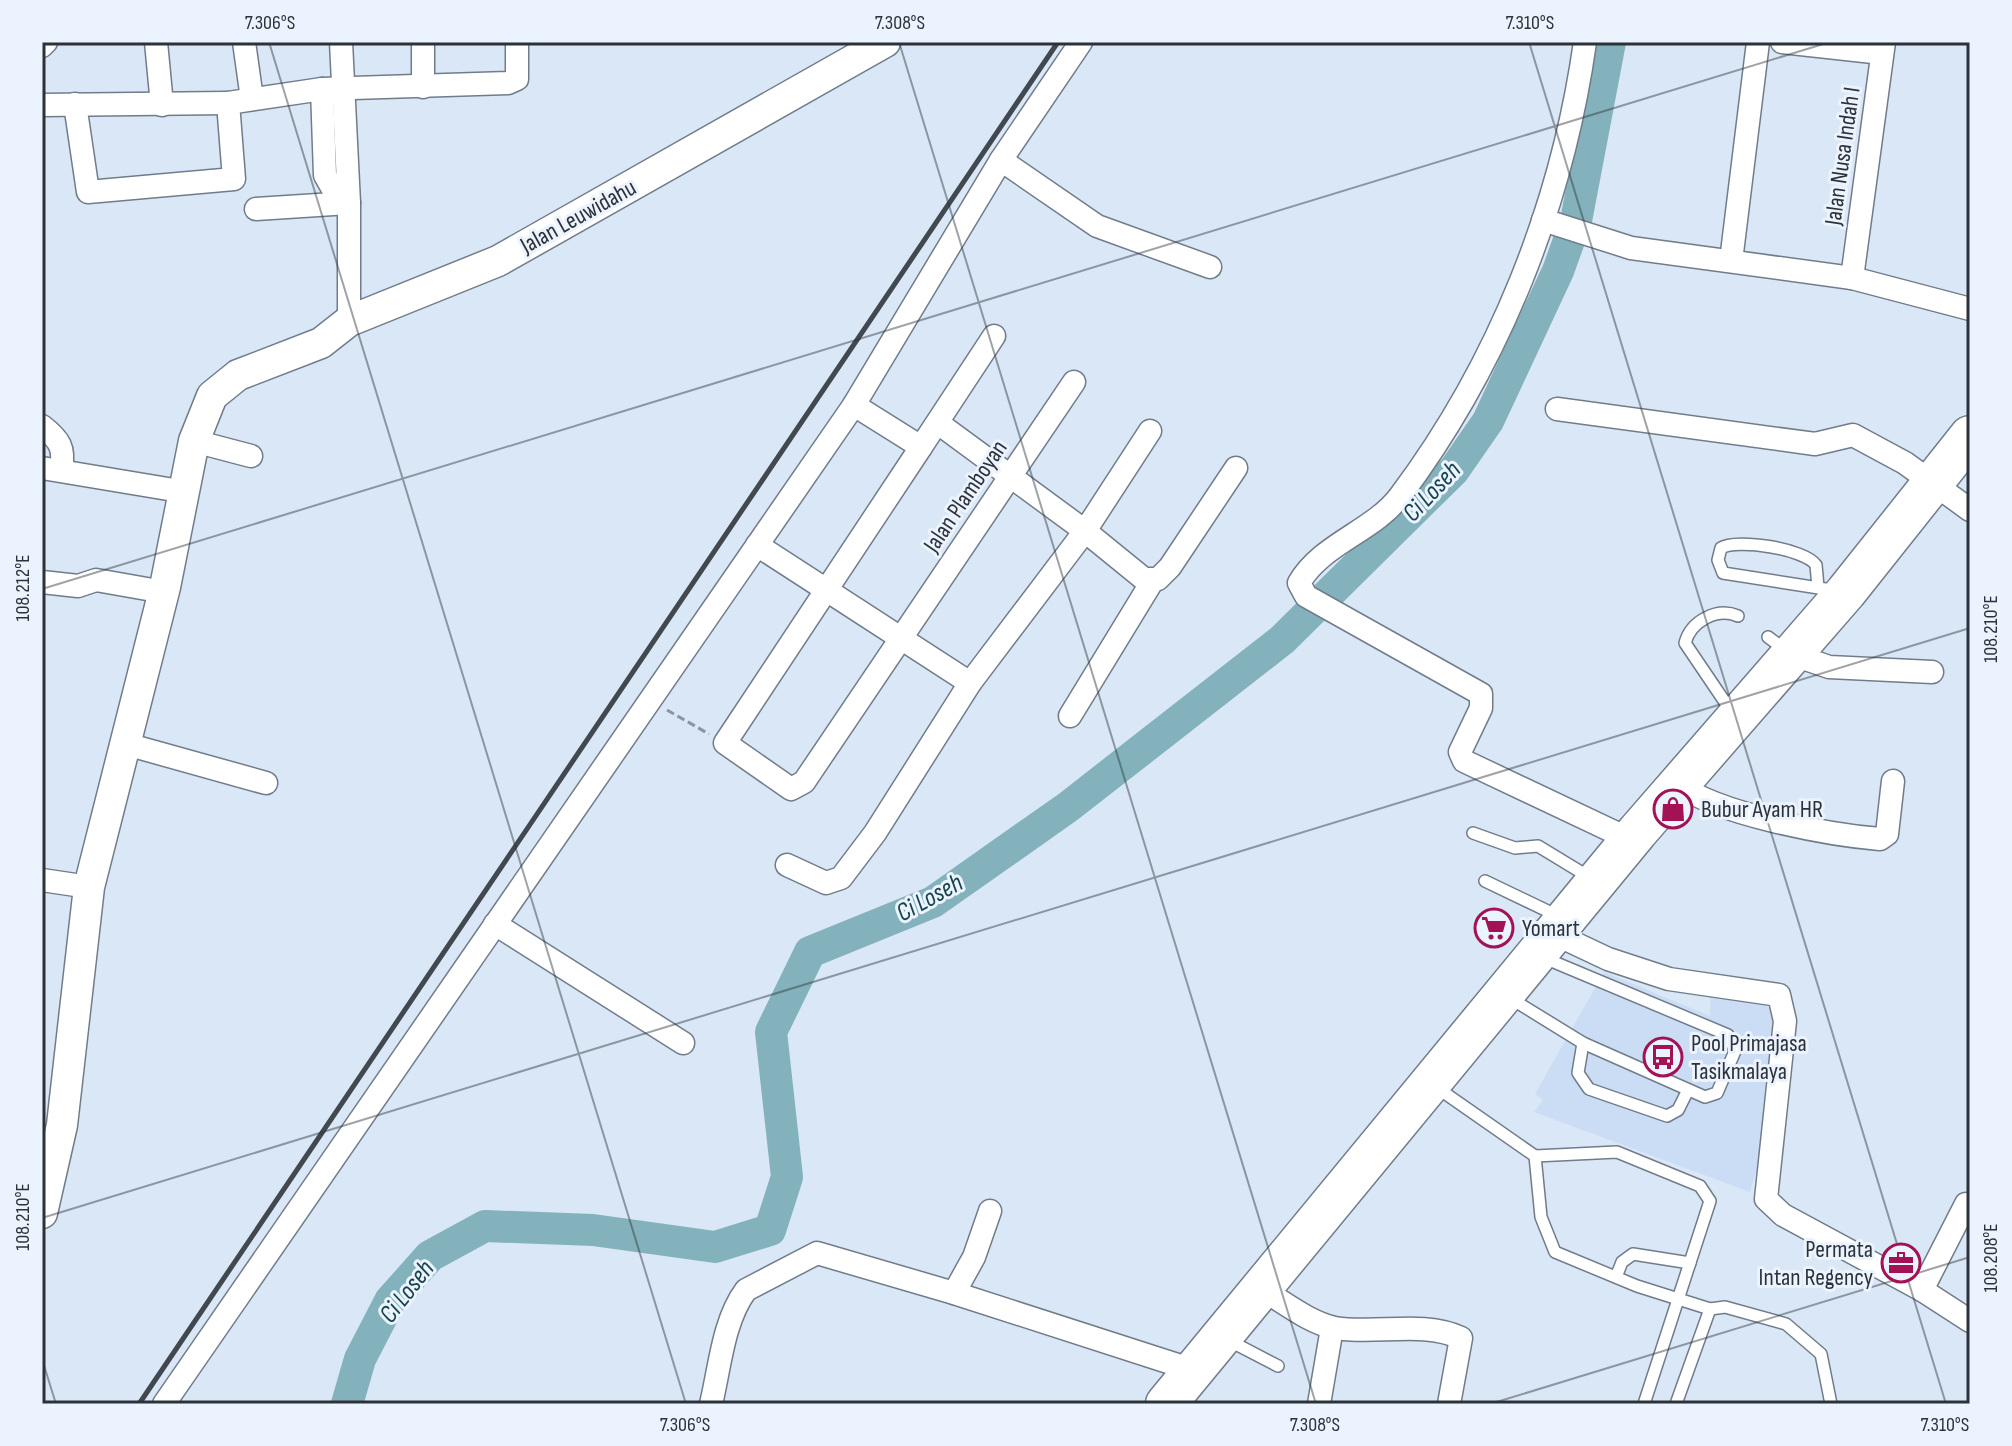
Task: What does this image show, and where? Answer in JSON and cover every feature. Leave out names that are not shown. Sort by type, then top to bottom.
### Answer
[{"type":"highway","points":[[1166,1404],[1506,996],[1596,881],[1736,718],[1780,645],[1935,483],[1970,436]]},
{"type":"street","points":[[156,42],[162,105]]},
{"type":"street","points":[[244,42],[252,99]]},
{"type":"street","points":[[341,42],[332,89],[348,198],[349,321]]},
{"type":"street","points":[[423,42],[423,87]]},
{"type":"street","points":[[42,105],[228,103],[332,89],[508,83],[517,79],[517,42]]},
{"type":"street","name":"Jalan Leuwidahu","points":[[42,1213],[62,1125],[89,887],[164,592],[194,441],[212,396],[238,375],[321,343],[349,321],[498,261],[885,42]]},
{"type":"street","points":[[164,1404],[854,405],[1001,160],[1081,42]]},
{"type":"street","points":[[1585,42],[1562,166],[1519,287],[1466,393],[1400,497],[1300,579],[1306,596],[1481,694],[1481,708],[1460,752],[1464,761],[1631,840]]},
{"type":"street","points":[[1731,261],[1758,42]]},
{"type":"street","points":[[1782,42],[1883,47]]},
{"type":"street","name":"Jalan Nusa Indah I","points":[[1852,278],[1883,47]]},
{"type":"street","points":[[75,104],[86,189],[96,194],[234,179],[228,103]]},
{"type":"street","points":[[1001,160],[1097,226],[1210,267]]},
{"type":"street","points":[[256,209],[348,198]]},
{"type":"street","points":[[1543,220],[1631,248],[1852,278],[1970,309]]},
{"type":"street","points":[[725,743],[994,336]]},
{"type":"street","name":"Jalan Plamboyan","points":[[725,743],[791,789],[798,788],[1074,382]]},
{"type":"street","points":[[854,405],[921,447]]},
{"type":"street","points":[[1557,409],[1815,444],[1853,435],[1935,483],[1970,510]]},
{"type":"street","points":[[938,423],[1085,531],[1144,579],[1153,580]]},
{"type":"street","points":[[42,426],[61,442],[64,452],[52,469],[186,492]]},
{"type":"street","points":[[787,865],[826,883],[841,878],[875,833],[970,683],[1085,531],[1150,431]]},
{"type":"street","points":[[194,441],[251,456]]},
{"type":"street","points":[[1070,716],[1153,580],[1170,567],[1236,468]]},
{"type":"street","points":[[757,545],[970,683]]},
{"type":"street","points":[[42,582],[78,586],[96,580],[164,592]]},
{"type":"street","points":[[1780,645],[1829,667],[1932,672]]},
{"type":"street","points":[[126,744],[266,783]]},
{"type":"street","points":[[1679,784],[1694,797],[1721,808],[1880,839],[1887,834],[1893,781]]},
{"type":"street","points":[[42,880],[89,887]]},
{"type":"street","points":[[495,924],[683,1043]]},
{"type":"street","points":[[1553,936],[1608,959],[1669,979],[1779,995],[1785,1021],[1766,1199],[1783,1215],[1922,1290],[1970,1321]]},
{"type":"street","points":[[1922,1290],[1966,1204]]},
{"type":"street","points":[[954,1293],[974,1257],[990,1211]]},
{"type":"street","points":[[711,1404],[739,1300],[746,1290],[817,1253],[954,1293],[1196,1371]]},
{"type":"street","points":[[1263,1290],[1332,1328],[1422,1331],[1461,1338],[1449,1404]]},
{"type":"street","points":[[1319,1404],[1332,1328]]},
{"type":"lane","points":[[1739,543],[1805,555],[1816,565],[1832,590],[1723,573],[1718,560],[1721,548],[1739,543]]},
{"type":"lane","points":[[1736,718],[1685,643],[1707,616],[1726,611],[1738,616]]},
{"type":"lane","points":[[1473,833],[1515,848],[1538,846],[1596,881]]},
{"type":"lane","points":[[1485,881],[1553,936],[1728,1035],[1735,1051],[1717,1093],[1705,1097],[1583,1043],[1506,996]]},
{"type":"lane","points":[[1583,1043],[1578,1073],[1589,1089],[1667,1116],[1678,1110],[1688,1090]]},
{"type":"lane","points":[[1432,1085],[1535,1156],[1617,1152],[1700,1186],[1710,1201],[1644,1404]]},
{"type":"lane","points":[[1535,1156],[1541,1217],[1555,1252],[1616,1277],[1710,1309],[1725,1307],[1786,1324],[1804,1336],[1821,1354],[1831,1404]]},
{"type":"lane","points":[[1616,1277],[1622,1262],[1633,1254],[1690,1263]]},
{"type":"lane","points":[[1676,1404],[1710,1309]]},
{"type":"lane","points":[[1224,1338],[1278,1366]]},
{"type":"path","points":[[650,701],[725,743]]},
{"type":"shaded area","name":"Pool Primajasa Tasikmalaya","points":[[1604,972],[1710,1016],[1711,992],[1770,998],[1775,1021],[1760,1158],[1750,1192],[1534,1112],[1543,1100],[1535,1094]]},
{"type":"waterway","name":"Ci Loseh","points":[[1575,226],[1610,42]]},
{"type":"waterway","name":"Ci Loseh","points":[[347,1404],[360,1359],[390,1301],[430,1256],[485,1226],[593,1230],[715,1247],[770,1230],[787,1177],[771,1032],[810,952],[933,902],[1068,807],[1282,640],[1454,470],[1488,421],[1558,271],[1572,232]]},
{"type":"railway","points":[[139,1404],[1058,42]]},
{"type":"place","name":"Bubur Ayam HR","points":[[1673,809]]},
{"type":"place","name":"Yomart","points":[[1494,928]]},
{"type":"place","name":"Pool Primajasa Tasikmalaya","points":[[1663,1057]]},
{"type":"place","name":"Permata Intan Regency","points":[[1901,1263]]}]
